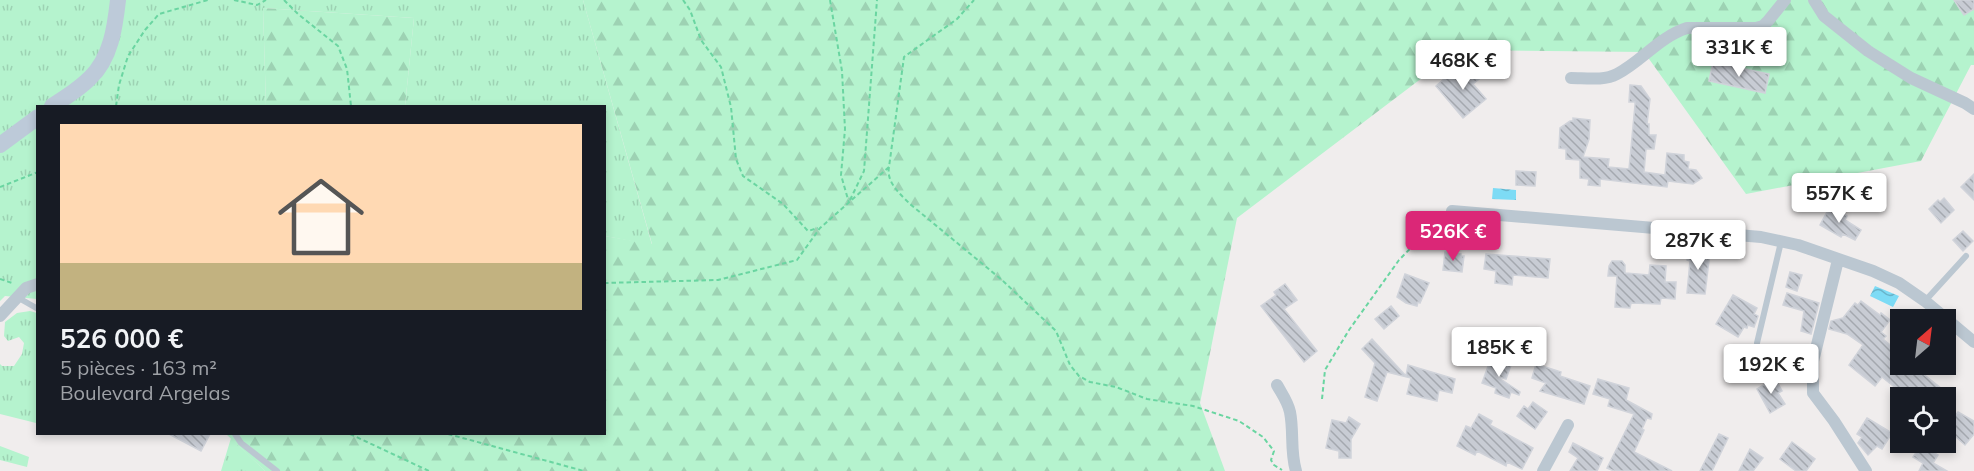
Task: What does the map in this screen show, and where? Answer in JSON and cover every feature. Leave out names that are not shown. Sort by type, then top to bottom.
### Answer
[{"type":"main road","points":[[53,105],[91,77],[103,60],[110,46],[118,0]]},
{"type":"main road","points":[[0,145],[36,118]]},
{"type":"street","points":[[1571,78],[1616,75],[1676,31],[1687,28],[1756,28],[1763,26],[1785,0]]},
{"type":"street","points":[[1814,0],[1824,16],[1868,51],[1911,78],[1974,109]]},
{"type":"street","points":[[1452,211],[1761,237],[1798,245],[1873,271],[1899,283],[1925,301],[1974,342]]},
{"type":"street","points":[[1838,260],[1813,361],[1813,393],[1866,471]]},
{"type":"street","points":[[0,316],[26,288],[36,285]]},
{"type":"street","points":[[1277,385],[1290,412],[1292,451],[1296,471]]},
{"type":"street","points":[[1543,471],[1568,425]]},
{"type":"lane","points":[[1757,343],[1781,241]]},
{"type":"lane","points":[[1925,301],[1966,256]]},
{"type":"lane","points":[[17,297],[36,308]]},
{"type":"lane","points":[[236,435],[277,471]]},
{"type":"path","points":[[116,105],[119,85],[128,56],[145,30],[159,14],[208,0]]},
{"type":"path","points":[[234,0],[257,5],[266,0]]},
{"type":"path","points":[[284,0],[338,46],[346,69],[351,105]]},
{"type":"path","points":[[683,0],[690,10],[701,40],[721,67],[731,107],[736,159],[743,176],[783,204],[808,231],[820,228]]},
{"type":"path","points":[[830,0],[842,71],[845,129],[841,175],[849,203]]},
{"type":"path","points":[[849,203],[864,171],[877,0]]},
{"type":"path","points":[[974,0],[957,19],[903,57],[888,167],[888,173],[896,189],[910,204],[1002,280],[1056,331],[1070,365],[1079,376],[1090,382],[1116,387],[1146,399],[1193,406],[1239,421],[1263,437],[1274,451],[1272,460],[1274,465],[1280,470],[1288,471]]},
{"type":"path","points":[[606,284],[717,280],[797,260],[820,228],[888,167]]},
{"type":"path","points":[[0,187],[36,173]]},
{"type":"path","points":[[1322,399],[1325,370],[1349,330],[1399,260],[1445,213],[1452,211]]},
{"type":"path","points":[[352,435],[429,471]]},
{"type":"path","points":[[452,435],[584,471]]},
{"type":"green space","points":[[0,0],[583,0],[652,245],[606,236],[606,105],[405,105],[414,18],[263,8],[266,105],[36,105],[36,299],[5,296],[0,301]]},
{"type":"green space","points":[[583,0],[1974,0],[1974,65],[1971,65],[1921,161],[1746,194],[1644,52],[1459,50],[1237,218],[1200,403],[1225,471],[265,471],[227,435],[606,435],[606,236],[652,244]]},
{"type":"green space","points":[[263,8],[414,18],[405,105],[266,105]]},
{"type":"green space","points":[[30,311],[36,313],[36,423],[0,414],[0,364],[14,366],[22,354],[24,343],[19,337],[8,341],[4,336],[5,322],[17,313]]},
{"type":"green space","points":[[231,438],[265,471],[221,471]]},
{"type":"green space","points":[[0,446],[29,457],[27,467],[0,460]]},
{"type":"water","points":[[1493,188],[1516,190],[1516,200],[1492,199]]},
{"type":"water","points":[[1875,286],[1899,296],[1893,307],[1870,296]]},
{"type":"building","points":[[1954,0],[1974,0],[1974,9],[1964,15]]},
{"type":"building","points":[[1713,62],[1769,74],[1765,93],[1709,81]]},
{"type":"building","points":[[1473,64],[1483,76],[1473,84],[1486,99],[1463,118],[1436,86],[1452,72],[1456,78]]},
{"type":"building","points":[[1630,85],[1641,86],[1650,99],[1647,124],[1649,124],[1649,135],[1656,135],[1654,149],[1646,149],[1644,172],[1665,175],[1667,153],[1684,155],[1684,161],[1689,162],[1688,169],[1696,170],[1702,178],[1693,184],[1668,181],[1667,187],[1600,179],[1600,186],[1588,185],[1589,179],[1580,178],[1580,160],[1566,159],[1566,149],[1559,148],[1560,128],[1573,121],[1573,118],[1590,120],[1589,139],[1583,157],[1609,159],[1608,167],[1629,169],[1635,105],[1635,102],[1629,102]]},
{"type":"building","points":[[1516,171],[1536,172],[1535,186],[1516,185]]},
{"type":"building","points":[[1974,174],[1974,200],[1961,187]]},
{"type":"building","points":[[1944,198],[1954,210],[1941,223],[1929,209],[1938,200],[1940,202]]},
{"type":"building","points":[[1832,207],[1847,216],[1845,220],[1861,230],[1855,240],[1843,234],[1841,237],[1820,225]]},
{"type":"building","points":[[1963,231],[1973,241],[1963,251],[1953,240]]},
{"type":"building","points":[[1688,250],[1710,252],[1705,294],[1687,293],[1690,261],[1687,260]]},
{"type":"building","points":[[1445,252],[1464,256],[1462,272],[1443,270]]},
{"type":"building","points":[[1486,254],[1550,259],[1548,278],[1513,275],[1512,285],[1495,283],[1496,271],[1484,269]]},
{"type":"building","points":[[1612,261],[1622,261],[1625,265],[1625,273],[1649,275],[1650,265],[1666,266],[1665,282],[1676,282],[1675,299],[1661,298],[1660,304],[1631,303],[1630,308],[1615,307],[1617,276],[1608,276]]},
{"type":"building","points":[[1790,272],[1802,275],[1797,291],[1786,287]]},
{"type":"building","points":[[1405,274],[1429,283],[1417,306],[1397,297]]},
{"type":"building","points":[[1285,284],[1297,300],[1284,309],[1317,351],[1304,362],[1261,306],[1276,295],[1274,292]]},
{"type":"building","points":[[1787,293],[1819,303],[1811,334],[1801,331],[1804,311],[1783,305]]},
{"type":"building","points":[[1733,295],[1757,308],[1754,314],[1758,316],[1754,327],[1748,325],[1747,328],[1744,327],[1738,337],[1716,324]]},
{"type":"building","points":[[1861,301],[1890,320],[1881,332],[1886,336],[1883,339],[1890,345],[1890,375],[1925,375],[1940,387],[1894,387],[1882,377],[1875,386],[1849,365],[1863,345],[1847,334],[1829,329],[1831,321],[1843,318],[1855,303],[1858,305]]},
{"type":"building","points":[[1391,306],[1399,316],[1384,329],[1375,319]]},
{"type":"building","points":[[1372,339],[1406,376],[1408,365],[1455,379],[1452,393],[1439,390],[1437,401],[1407,394],[1411,378],[1387,372],[1377,401],[1365,397],[1375,363],[1362,349]]},
{"type":"building","points":[[1491,358],[1511,365],[1506,379],[1496,376],[1520,392],[1519,395],[1511,392],[1509,398],[1495,393],[1496,388],[1482,383]]},
{"type":"building","points":[[1536,364],[1561,372],[1560,376],[1590,386],[1584,404],[1540,391],[1546,383],[1532,378]]},
{"type":"building","points":[[1775,378],[1782,391],[1778,393],[1785,404],[1770,413],[1757,389]]},
{"type":"building","points":[[1598,379],[1629,388],[1626,400],[1652,414],[1651,419],[1647,418],[1634,452],[1672,471],[1614,471],[1607,468],[1634,414],[1608,406],[1610,399],[1593,394]]},
{"type":"building","points":[[1533,402],[1547,412],[1535,429],[1517,416],[1524,406],[1528,409]]},
{"type":"building","points":[[1958,412],[1974,421],[1974,434],[1965,445],[1956,437]]},
{"type":"building","points":[[1479,414],[1492,421],[1490,425],[1533,448],[1522,469],[1507,462],[1506,466],[1477,451],[1475,455],[1457,446],[1466,426],[1471,428]]},
{"type":"building","points":[[1349,417],[1360,424],[1351,439],[1351,458],[1339,458],[1339,451],[1326,448],[1332,420],[1346,423]]},
{"type":"building","points":[[1867,418],[1890,432],[1890,436],[1882,449],[1877,446],[1868,455],[1858,443],[1862,437],[1857,434]]},
{"type":"building","points":[[1719,434],[1728,438],[1712,471],[1700,471]]},
{"type":"building","points":[[171,435],[209,435],[201,451]]},
{"type":"building","points":[[1792,442],[1815,459],[1806,471],[1796,471],[1780,459]]},
{"type":"building","points":[[1573,443],[1603,458],[1597,471],[1570,471],[1578,458],[1569,452]]},
{"type":"building","points":[[1750,449],[1763,458],[1753,471],[1739,471]]},
{"type":"building","points":[[1916,453],[1935,453],[1938,455],[1933,463],[1947,471],[1919,471],[1923,463],[1913,457]]}]
